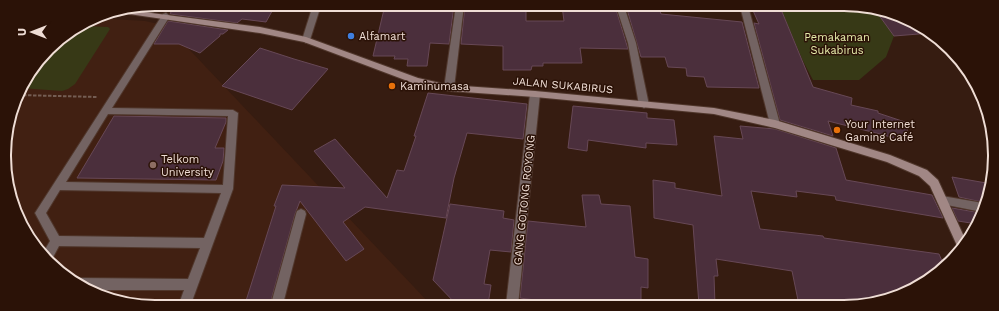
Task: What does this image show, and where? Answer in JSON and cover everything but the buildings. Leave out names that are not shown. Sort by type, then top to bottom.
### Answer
[{"type":"street","points":[[306,40],[316,11]]},
{"type":"street","points":[[449,88],[459,11]]},
{"type":"street","points":[[622,11],[632,43],[644,105]]},
{"type":"street","points":[[745,11],[775,124]]},
{"type":"street","name":"JALAN SUKABIRUS","points":[[131,13],[166,16],[260,30],[306,40],[416,81],[449,88],[535,94],[714,111],[775,124],[890,159],[923,173],[934,183],[960,240]]},
{"type":"street","points":[[56,241],[40,213],[116,97],[155,31],[166,16]]},
{"type":"street","name":"GANG GOTONG ROYONG","points":[[513,300],[535,94]]},
{"type":"street","points":[[107,111],[233,113],[228,189],[186,300]]},
{"type":"street","points":[[58,186],[228,189]]},
{"type":"street","points":[[942,200],[978,207]]},
{"type":"street","points":[[278,300],[301,214]]},
{"type":"street","points":[[56,241],[208,243]]},
{"type":"street","points":[[49,253],[56,241]]},
{"type":"street","points":[[90,284],[192,285]]},
{"type":"path","points":[[24,95],[116,97]]},
{"type":"shaded area","name":"Telkom University","points":[[109,19],[145,21],[181,29],[187,47],[426,300],[137,299],[100,289],[83,281],[53,258],[30,228],[16,193],[12,174],[12,137],[22,100],[30,83],[53,53],[75,35],[100,22]]},
{"type":"green space","name":"Pemakaman Sukabirus","points":[[782,11],[853,11],[880,16],[894,36],[886,57],[859,80],[813,80],[803,61]]},
{"type":"green space","points":[[91,26],[108,27],[110,29],[75,84],[62,91],[28,89],[35,75],[53,53],[75,35]]},
{"type":"place","name":"Alfamart","points":[[351,36]]},
{"type":"place","name":"Kaminumasa","points":[[392,86]]},
{"type":"place","name":"Your Internet Gaming Café","points":[[837,130]]},
{"type":"place","name":"Telkom University","points":[[153,165]]}]
